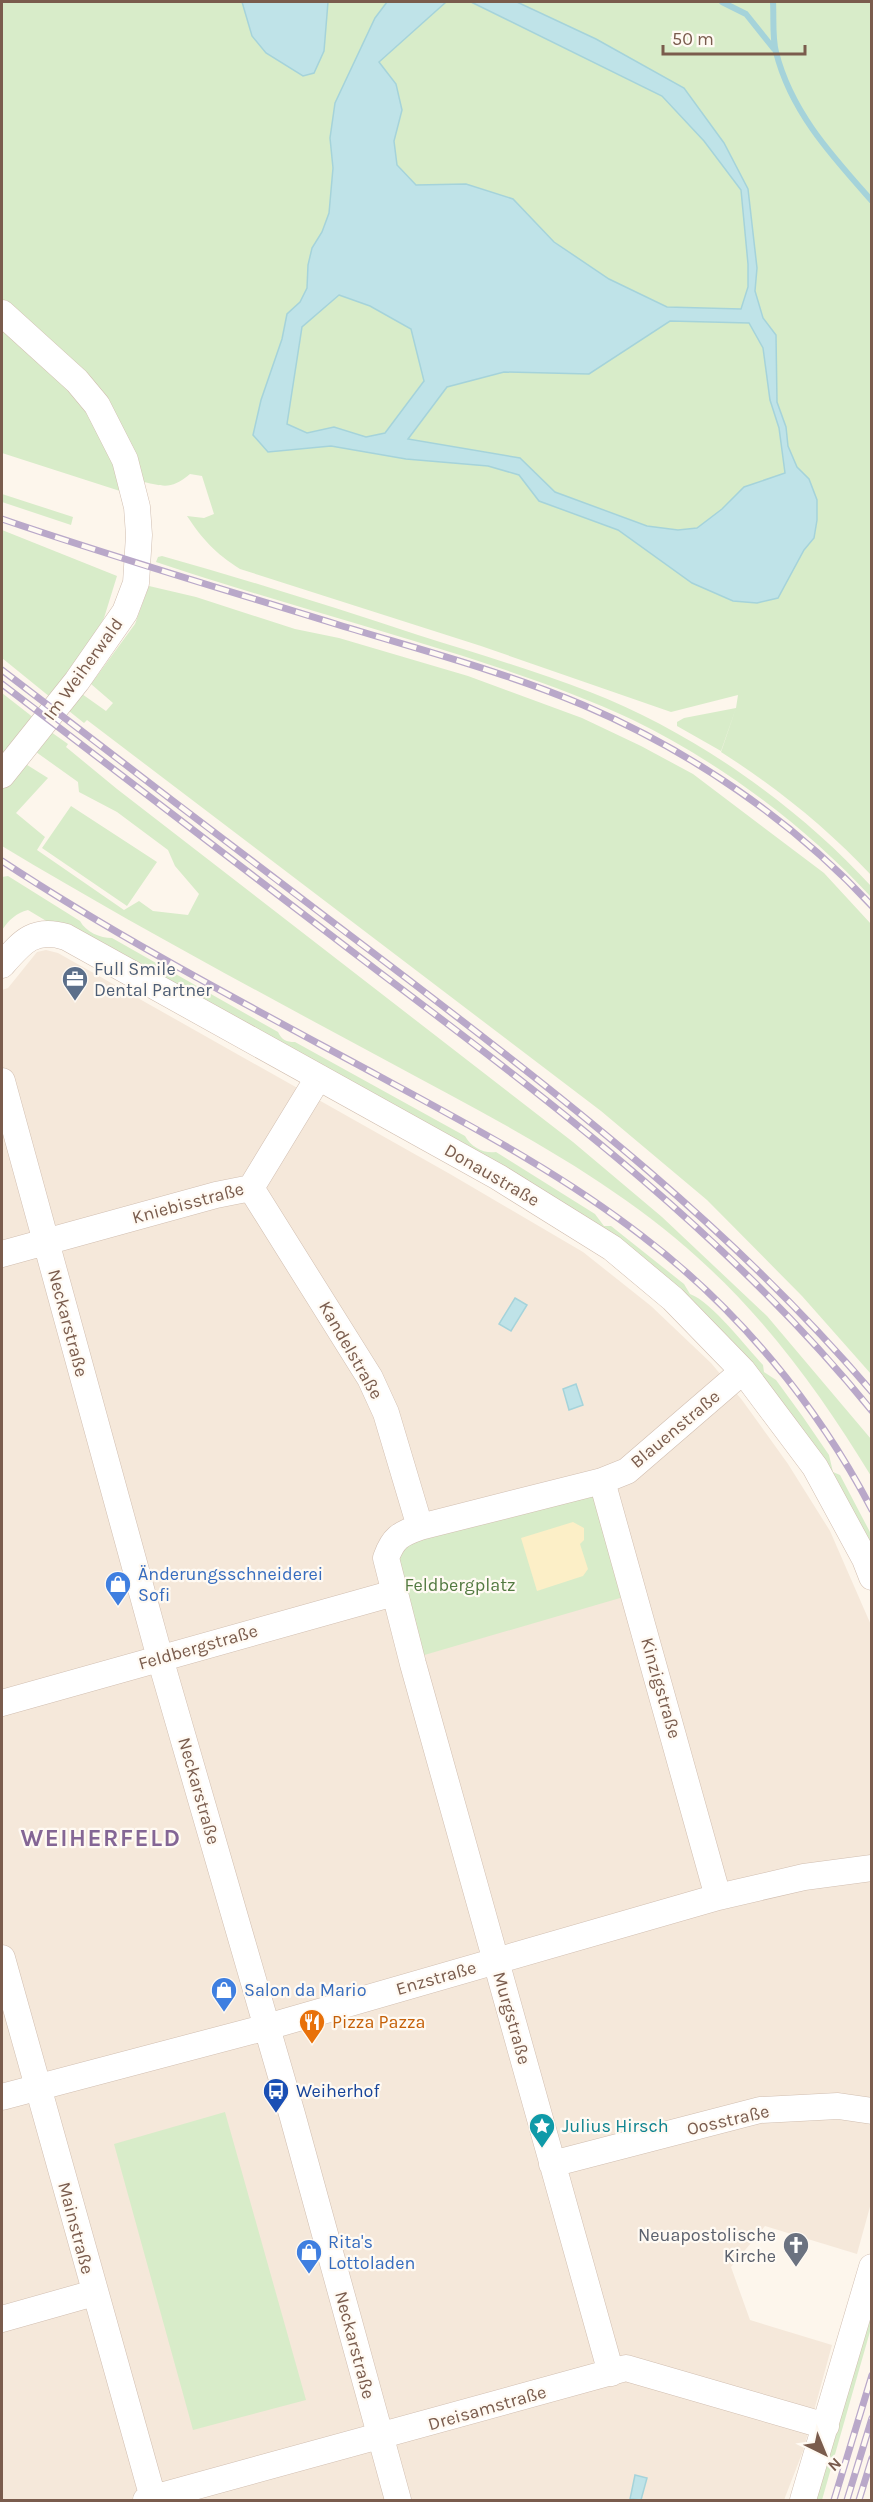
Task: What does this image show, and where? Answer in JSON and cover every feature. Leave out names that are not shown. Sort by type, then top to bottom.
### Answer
[{"type":"street","name":"Im Weiherwald","points":[[2,313],[77,381],[97,405],[125,460],[137,507],[139,535],[136,583],[125,612],[77,681],[2,775]]},
{"type":"street","name":"Donaustraße","points":[[2,965],[21,944],[32,936],[55,934],[66,937],[498,1177],[612,1248],[673,1299],[743,1371],[815,1467],[865,1559],[872,1577]]},
{"type":"street","name":"Kniebisstraße","points":[[2,1254],[216,1195],[251,1188],[318,1078]]},
{"type":"street","name":"Neckarstraße","points":[[2,1081],[160,1658],[267,2027],[398,2500]]},
{"type":"street","name":"Kandelstraße","points":[[251,1188],[370,1378],[386,1413],[420,1527]]},
{"type":"street","name":"Blauenstraße","points":[[603,1481],[627,1471],[743,1371]]},
{"type":"street","points":[[394,1593],[386,1558],[392,1543],[405,1532],[603,1481]]},
{"type":"street","name":"Kinzigstraße","points":[[603,1481],[718,1897]]},
{"type":"street","name":"Feldbergstraße","points":[[2,1703],[394,1593]]},
{"type":"street","name":"Murgstraße","points":[[394,1593],[610,2373]]},
{"type":"street","name":"Enzstraße","points":[[2,2097],[267,2027],[718,1897],[804,1877],[872,1868]]},
{"type":"street","name":"Mainstraße","points":[[2,1958],[150,2500]]},
{"type":"street","name":"Oosstraße","points":[[552,2164],[760,2110],[838,2106],[872,2111]]},
{"type":"street","points":[[803,2500],[872,2267]]},
{"type":"street","points":[[2,2319],[94,2293]]},
{"type":"street","name":"Dreisamstraße","points":[[150,2500],[626,2368],[826,2426]]},
{"type":"shaded area","points":[[46,950],[58,953],[450,1174],[583,1252],[651,1306],[711,1363],[742,1400],[788,1464],[830,1531],[871,1625],[871,2203],[857,2254],[765,2226],[731,2267],[750,2320],[832,2345],[803,2451],[784,2500],[2,2500],[2,990],[8,988],[37,952]]},
{"type":"green space","points":[[2,2],[242,2],[252,36],[266,53],[303,76],[324,51],[328,2],[387,2],[375,18],[330,138],[333,168],[329,213],[322,232],[312,248],[308,265],[307,288],[300,302],[287,315],[282,339],[261,400],[304,448],[331,446],[406,459],[488,466],[519,475],[539,501],[618,530],[692,583],[778,598],[804,550],[814,538],[817,500],[809,479],[797,467],[788,446],[786,427],[777,402],[776,335],[763,318],[755,291],[757,268],[748,189],[724,143],[684,88],[596,39],[517,2],[871,2],[871,875],[800,809],[721,752],[738,695],[671,712],[481,646],[240,569],[210,546],[187,516],[204,518],[214,514],[202,476],[190,474],[168,486],[144,482],[41,335],[2,299]]},
{"type":"green space","points":[[446,2],[471,2],[662,96],[704,141],[741,190],[748,287],[741,310],[667,307],[609,279],[554,242],[513,199],[466,184],[416,185],[397,165],[394,141],[402,110],[396,84],[379,62]]},
{"type":"green space","points":[[339,295],[370,306],[411,329],[424,381],[385,433],[366,437],[334,427],[307,433],[287,424],[302,327]]},
{"type":"green space","points":[[670,321],[749,323],[763,348],[770,400],[779,428],[785,473],[744,487],[722,509],[697,528],[678,530],[647,526],[555,492],[520,458],[408,439],[447,387],[504,372],[589,374]]},
{"type":"green space","points":[[2,326],[53,370],[88,410],[114,454],[120,491],[2,453]]},
{"type":"green space","points":[[2,494],[73,517],[71,525],[2,502]]},
{"type":"green space","points":[[2,530],[117,576],[104,618],[88,645],[50,697],[2,658]]},
{"type":"green space","points":[[162,556],[526,669],[629,708],[705,750],[777,800],[842,856],[871,886],[871,897],[818,845],[760,798],[698,756],[633,720],[570,693],[485,663],[156,562],[158,557]]},
{"type":"green space","points":[[149,586],[196,597],[295,629],[339,638],[468,676],[582,718],[693,774],[824,873],[871,924],[871,1374],[802,1296],[707,1200],[601,1111],[87,720],[84,723],[69,711],[82,694],[106,711],[113,703],[91,684],[135,624]]},
{"type":"green space","points":[[2,693],[34,718],[4,752],[2,752]]},
{"type":"green space","points":[[736,708],[721,751],[677,726],[677,722],[684,718]]},
{"type":"green space","points":[[51,732],[68,744],[66,747],[117,789],[573,1142],[662,1217],[767,1316],[871,1439],[871,1476],[798,1367],[756,1316],[710,1269],[637,1208],[557,1155],[473,1107],[194,956],[2,846],[2,789],[24,763],[48,778],[16,813],[45,837],[37,850],[124,910],[139,901],[153,911],[188,915],[199,894],[175,866],[168,850],[117,812],[79,792],[78,782],[36,752]]},
{"type":"green space","points":[[71,806],[157,862],[127,906],[42,848]]},
{"type":"green space","points":[[8,876],[80,921],[94,934],[112,938],[278,1032],[285,1040],[295,1042],[465,1136],[478,1149],[496,1152],[595,1214],[604,1226],[611,1226],[684,1284],[690,1294],[718,1315],[763,1365],[764,1372],[776,1380],[829,1455],[833,1472],[840,1475],[871,1534],[871,1558],[692,1308],[28,910],[13,917],[2,930],[2,877]]},
{"type":"green space","name":"Feldbergplatz","points":[[596,1489],[627,1596],[421,1656],[396,1558],[404,1545],[425,1534]]},
{"type":"green space","points":[[225,2112],[306,2400],[193,2430],[114,2144]]},
{"type":"green space","points":[[871,2297],[871,2328],[822,2500],[812,2500]]},
{"type":"sand","points":[[573,1522],[584,1528],[584,1540],[580,1544],[588,1569],[583,1576],[537,1591],[521,1538]]},
{"type":"water","points":[[242,2],[328,2],[324,51],[314,73],[303,76],[266,53],[252,36]]},
{"type":"water","points":[[387,2],[446,2],[379,62],[396,84],[402,110],[394,141],[397,165],[416,185],[466,184],[513,199],[554,242],[609,279],[667,307],[741,309],[748,287],[748,264],[741,190],[704,141],[662,96],[471,2],[517,2],[596,39],[684,88],[724,143],[748,189],[757,268],[755,291],[763,318],[776,335],[777,402],[786,427],[788,446],[797,467],[809,479],[817,500],[814,538],[804,550],[778,598],[757,603],[733,601],[692,583],[618,530],[539,501],[519,475],[488,466],[406,459],[331,446],[268,452],[253,435],[261,400],[282,339],[287,314],[300,302],[307,288],[308,265],[312,248],[322,232],[329,213],[333,168],[330,138],[335,103],[375,18]],"holes":[[[339,295],[370,306],[411,329],[424,381],[385,433],[366,437],[334,427],[307,433],[287,424],[302,327]],[[670,321],[749,323],[763,348],[770,400],[779,428],[785,473],[744,487],[722,509],[697,528],[678,530],[647,526],[555,492],[520,458],[408,439],[447,387],[504,372],[589,374]]]},
{"type":"water","points":[[515,1298],[527,1305],[511,1331],[499,1324]]},
{"type":"water","points":[[576,1384],[583,1405],[569,1410],[563,1389]]},
{"type":"water","points":[[635,2475],[647,2478],[641,2500],[630,2499]]},
{"type":"waterway","points":[[722,2],[746,14],[774,49]]},
{"type":"waterway","points":[[773,2],[775,46],[783,74],[792,94],[802,114],[828,150],[872,201]]},
{"type":"railway","points":[[2,519],[493,672],[583,705],[662,744],[738,790],[808,845],[872,906]]},
{"type":"railway","points":[[2,670],[467,1025],[590,1122],[708,1223],[765,1277],[872,1392]]},
{"type":"railway","points":[[2,684],[514,1075],[641,1178],[762,1289],[872,1411]]},
{"type":"railway","points":[[2,861],[140,945],[513,1150],[579,1191],[642,1236],[710,1294],[772,1360],[826,1433],[872,1510]]},
{"type":"railway","points":[[834,2500],[872,2375]]},
{"type":"railway","points":[[847,2500],[872,2418]]},
{"type":"railway","points":[[859,2500],[872,2458]]},
{"type":"place","name":"Full Smile Dental Partner","points":[[75,1002]]},
{"type":"place","name":"Änderungsschneiderei Sofi","points":[[118,1607]]},
{"type":"place","name":"Salon da Mario","points":[[224,2013]]},
{"type":"place","name":"Pizza Pazza","points":[[312,2045]]},
{"type":"place","name":"Weiherhof","points":[[276,2114]]},
{"type":"place","name":"Julius Hirsch","points":[[542,2149]]},
{"type":"place","name":"Neuapostolische Kirche","points":[[796,2268]]},
{"type":"place","name":"Rita's Lottoladen","points":[[309,2275]]},
{"type":"district","name":"WEIHERFELD","points":[[101,1838]]}]
